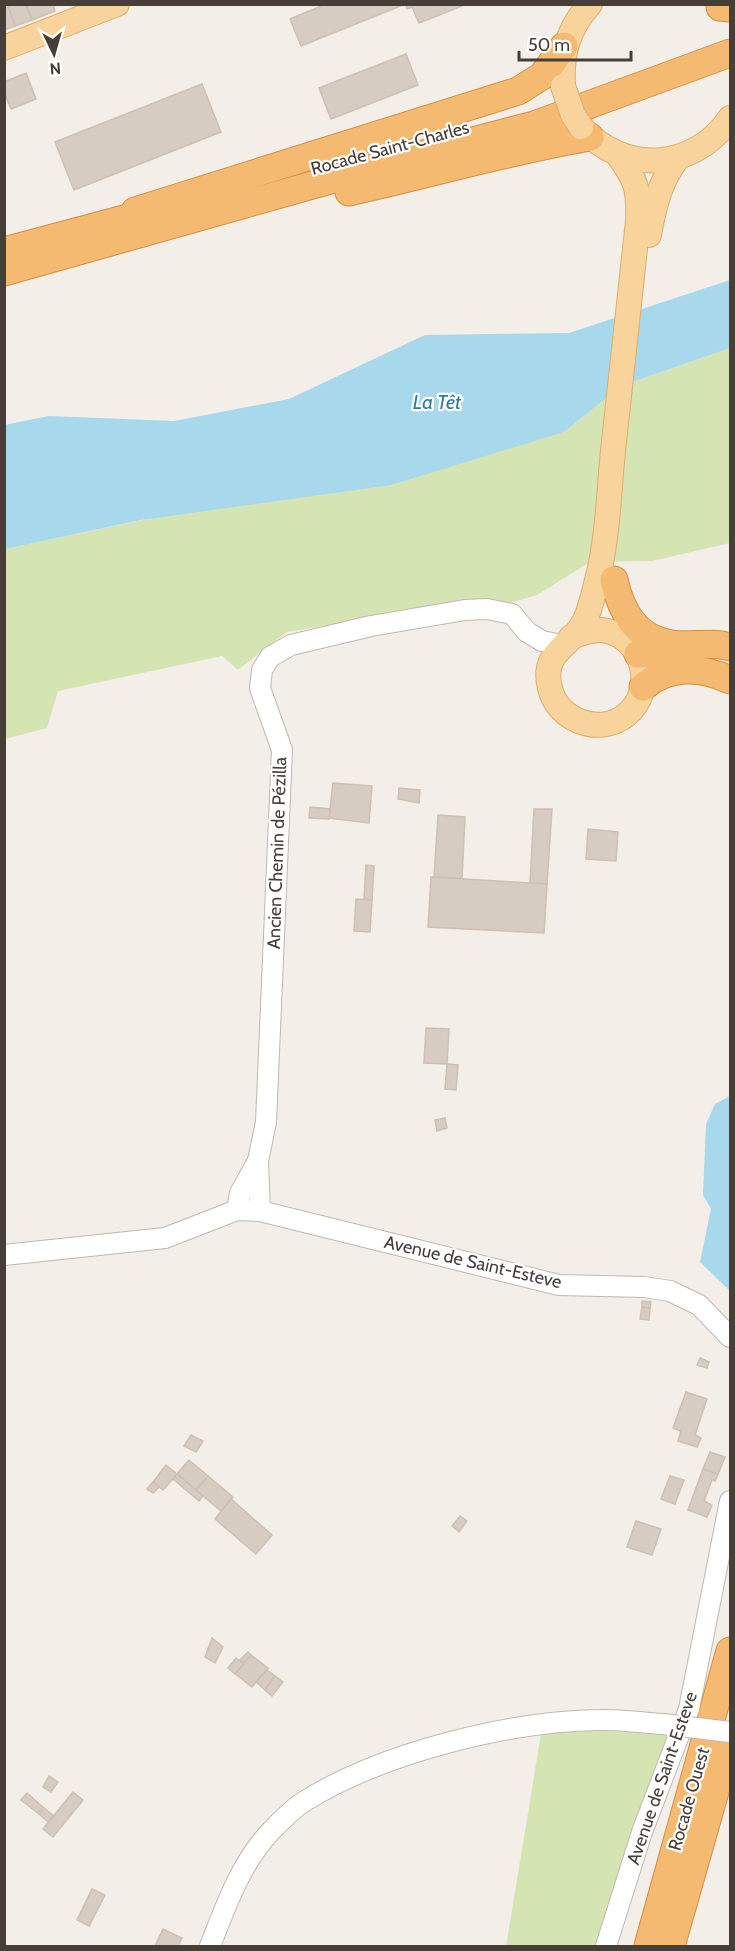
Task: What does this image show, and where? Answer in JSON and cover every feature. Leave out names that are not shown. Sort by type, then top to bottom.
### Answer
[{"type":"highway","name":"Rocade Saint-Charles","points":[[45,251],[529,111],[730,37]]},
{"type":"highway","points":[[4,272],[45,251],[518,91],[542,76],[564,46]]},
{"type":"highway","name":"Rocade Saint-Charles","points":[[45,251],[534,125],[730,53]]},
{"type":"highway","points":[[4,251],[45,251],[444,170],[585,132]]},
{"type":"highway","points":[[605,580],[629,621],[646,635],[670,644],[730,646]]},
{"type":"highway","points":[[634,649],[730,652]]},
{"type":"highway","points":[[643,687],[656,676],[674,670],[698,670],[730,680]]},
{"type":"highway","name":"Rocade Ouest","points":[[648,1947],[730,1651]]},
{"type":"highway","name":"Rocade Ouest","points":[[671,1947],[730,1739]]},
{"type":"main road","points":[[4,48],[117,4]]},
{"type":"main road","points":[[582,9],[564,46],[563,86],[566,100],[585,132],[618,155],[637,161],[657,162],[677,159],[701,148],[721,132],[730,118]]},
{"type":"main road","points":[[605,580],[614,619],[634,649],[643,669],[643,687],[633,708],[615,722],[586,724],[569,717],[556,704],[549,687],[549,669],[566,641],[585,622],[605,580],[653,210],[650,188],[633,176],[618,155]]},
{"type":"main road","points":[[650,188],[677,159]]},
{"type":"main road","points":[[566,641],[586,631],[602,630],[617,635],[634,649]]},
{"type":"street","name":"Ancien Chemin de Pézilla","points":[[260,1212],[258,1161],[266,1122],[282,750],[260,688],[262,670],[270,657],[291,645],[371,626],[465,610],[487,609],[512,614],[527,632],[542,641],[566,641]]},
{"type":"street","name":"Ancien Chemin de Pézilla","points":[[237,1210],[240,1193],[258,1161]]},
{"type":"street","name":"Avenue de Saint-Esteve","points":[[237,1210],[260,1212],[560,1285],[644,1287],[670,1291],[699,1305],[730,1337]]},
{"type":"street","points":[[4,1256],[165,1238],[237,1210]]},
{"type":"street","name":"Avenue de Saint-Esteve","points":[[606,1947],[642,1832],[689,1709],[730,1501]]},
{"type":"street","points":[[210,1947],[237,1879],[270,1833],[303,1802],[363,1772],[480,1736],[540,1724],[601,1719],[730,1732]]},
{"type":"green space","points":[[730,348],[730,543],[652,561],[590,562],[537,595],[510,603],[481,599],[287,632],[238,670],[222,656],[58,691],[47,728],[5,739],[4,549],[564,432],[621,386]]},
{"type":"green space","points":[[601,1730],[669,1735],[597,1946],[506,1946],[541,1734]]},
{"type":"water","name":"La Têt","points":[[730,280],[730,348],[621,386],[564,432],[391,485],[141,520],[5,549],[4,425],[49,416],[174,421],[289,399],[425,335],[569,333]]},
{"type":"water","points":[[730,1096],[730,1291],[700,1262],[711,1209],[703,1195],[706,1124],[715,1104]]},
{"type":"building","points":[[26,4],[32,20],[15,26],[8,6]]},
{"type":"building","points":[[26,4],[53,4],[55,11],[32,20]]},
{"type":"building","points":[[326,4],[403,5],[301,46],[290,19]]},
{"type":"building","points":[[406,4],[462,4],[462,6],[419,23],[412,7],[407,9]]},
{"type":"building","points":[[8,6],[15,26],[4,30],[4,7]]},
{"type":"building","points":[[406,54],[418,85],[331,119],[319,88]]},
{"type":"building","points":[[26,73],[36,99],[11,109],[4,92],[4,82]]},
{"type":"building","points":[[202,84],[221,132],[74,190],[55,142]]},
{"type":"building","points":[[333,783],[372,786],[369,823],[329,818]]},
{"type":"building","points":[[399,788],[420,790],[419,803],[398,799]]},
{"type":"building","points":[[310,807],[330,809],[329,819],[309,818]]},
{"type":"building","points":[[534,809],[552,809],[547,884],[530,883]]},
{"type":"building","points":[[438,815],[465,817],[462,879],[434,877]]},
{"type":"building","points":[[588,829],[618,832],[616,861],[586,859]]},
{"type":"building","points":[[366,865],[374,866],[372,900],[364,899]]},
{"type":"building","points":[[431,877],[547,884],[544,933],[428,927]]},
{"type":"building","points":[[356,899],[372,900],[370,932],[354,931]]},
{"type":"building","points":[[426,1028],[449,1029],[447,1064],[424,1063]]},
{"type":"building","points":[[447,1064],[458,1065],[456,1090],[445,1089]]},
{"type":"building","points":[[445,1118],[447,1128],[437,1131],[435,1120]]},
{"type":"building","points":[[642,1301],[651,1302],[650,1308],[642,1307]]},
{"type":"building","points":[[642,1307],[650,1308],[649,1320],[640,1319]]},
{"type":"building","points":[[700,1358],[709,1362],[707,1368],[697,1365]]},
{"type":"building","points":[[686,1392],[707,1399],[695,1435],[701,1438],[697,1447],[678,1441],[681,1431],[673,1428]]},
{"type":"building","points":[[191,1435],[203,1441],[196,1452],[184,1446]]},
{"type":"building","points":[[710,1452],[725,1457],[718,1474],[703,1469]]},
{"type":"building","points":[[189,1460],[208,1476],[196,1490],[177,1474]]},
{"type":"building","points":[[166,1465],[177,1474],[163,1490],[153,1482]]},
{"type":"building","points":[[703,1469],[718,1474],[715,1481],[712,1480],[704,1501],[712,1505],[707,1517],[688,1510]]},
{"type":"building","points":[[177,1474],[203,1496],[199,1501],[173,1479]]},
{"type":"building","points":[[208,1476],[233,1497],[221,1511],[196,1490]]},
{"type":"building","points":[[670,1476],[684,1480],[675,1504],[661,1499]]},
{"type":"building","points":[[153,1482],[159,1487],[153,1493],[147,1489]]},
{"type":"building","points":[[231,1499],[272,1535],[256,1554],[215,1519]]},
{"type":"building","points":[[460,1516],[467,1521],[459,1532],[452,1526]]},
{"type":"building","points":[[636,1521],[661,1529],[652,1555],[627,1547]]},
{"type":"building","points":[[212,1638],[223,1647],[215,1663],[205,1657]]},
{"type":"building","points":[[248,1652],[251,1655],[244,1664],[240,1660]]},
{"type":"building","points":[[251,1655],[268,1668],[252,1687],[235,1674]]},
{"type":"building","points":[[236,1658],[244,1664],[235,1674],[228,1668]]},
{"type":"building","points":[[267,1670],[275,1676],[265,1690],[256,1682]]},
{"type":"building","points":[[275,1676],[283,1682],[272,1696],[265,1690]]},
{"type":"building","points":[[49,1776],[58,1782],[51,1792],[43,1787]]},
{"type":"building","points":[[73,1792],[83,1800],[53,1837],[43,1829]]},
{"type":"building","points":[[27,1793],[44,1808],[39,1814],[21,1800]]},
{"type":"building","points":[[44,1808],[54,1816],[48,1822],[39,1814]]},
{"type":"building","points":[[92,1889],[105,1895],[89,1926],[77,1920]]},
{"type":"building","points":[[163,1929],[182,1938],[178,1946],[155,1946]]}]
